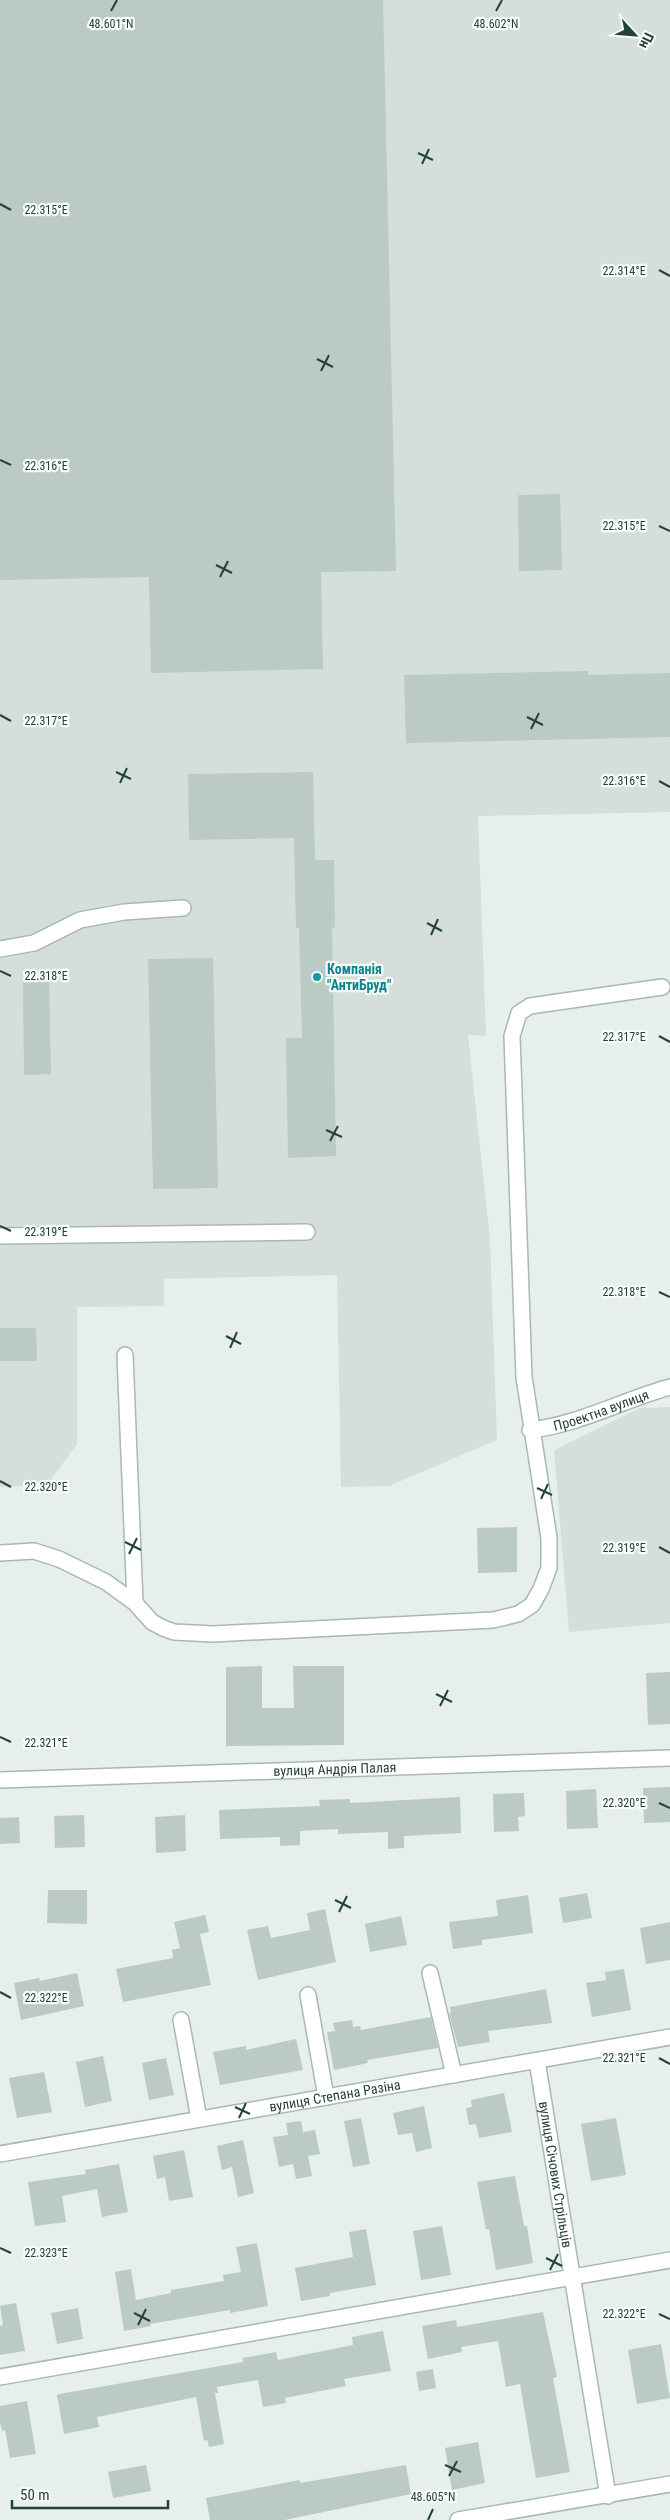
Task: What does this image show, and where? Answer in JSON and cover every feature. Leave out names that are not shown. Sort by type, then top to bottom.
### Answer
[{"type":"street","points":[[0,949],[34,943],[80,920],[124,912],[183,908]]},
{"type":"street","points":[[0,1553],[34,1552],[59,1559],[106,1582],[135,1603],[152,1622],[174,1632],[213,1634],[493,1620],[518,1614],[532,1605],[549,1568],[548,1538],[530,1430],[524,1377],[512,1036],[519,1013],[530,1006],[662,987]]},
{"type":"street","points":[[0,1236],[307,1232]]},
{"type":"street","points":[[125,1355],[135,1603]]},
{"type":"street","name":"Проектна вулиця","points":[[530,1430],[553,1428],[643,1395],[670,1388]]},
{"type":"street","name":"вулиця Андрія Палая","points":[[0,1780],[670,1758]]},
{"type":"street","points":[[430,1973],[454,2075]]},
{"type":"street","points":[[308,1995],[326,2097]]},
{"type":"street","points":[[181,2020],[199,2120]]},
{"type":"street","name":"вулиця Степана Разіна","points":[[0,2154],[670,2037]]},
{"type":"street","name":"вулиця Січових Стрільців","points":[[536,2060],[574,2278],[608,2496]]},
{"type":"street","points":[[0,2377],[670,2260]]},
{"type":"street","points":[[458,2520],[670,2484]]},
{"type":"shaded area","points":[[0,0],[670,0],[670,812],[478,816],[486,1036],[468,1035],[490,1239],[497,1440],[389,1486],[341,1487],[337,1275],[164,1279],[164,1306],[77,1307],[77,1444],[47,1485],[0,1487]]},
{"type":"shaded area","points":[[670,1407],[670,1623],[569,1632],[554,1450],[640,1408]]},
{"type":"building","points":[[0,0],[383,0],[396,571],[321,572],[323,669],[151,673],[149,577],[0,580]]},
{"type":"building","points":[[560,494],[562,570],[519,571],[518,495]]},
{"type":"building","points":[[588,671],[588,675],[670,673],[670,737],[406,743],[404,675]]},
{"type":"building","points":[[313,772],[315,860],[334,860],[335,927],[332,928],[336,1156],[288,1158],[286,1038],[302,1038],[299,928],[296,928],[294,838],[189,840],[188,774]]},
{"type":"building","points":[[213,958],[218,1188],[153,1189],[148,959]]},
{"type":"building","points":[[49,978],[51,1074],[24,1075],[23,979]]},
{"type":"building","points":[[0,1328],[36,1328],[37,1361],[0,1361]]},
{"type":"building","points":[[517,1527],[517,1572],[478,1573],[477,1528]]},
{"type":"building","points":[[262,1666],[262,1708],[294,1708],[293,1666],[344,1666],[344,1745],[226,1746],[226,1667]]},
{"type":"building","points":[[670,1672],[670,1724],[648,1725],[646,1673]]},
{"type":"building","points":[[670,1787],[670,1822],[644,1823],[643,1788]]},
{"type":"building","points":[[596,1789],[598,1828],[567,1829],[566,1791]]},
{"type":"building","points":[[524,1793],[525,1816],[518,1817],[519,1831],[494,1832],[493,1794]]},
{"type":"building","points":[[460,1797],[461,1833],[404,1836],[404,1848],[388,1849],[388,1832],[338,1834],[338,1829],[300,1831],[300,1845],[280,1846],[280,1837],[220,1839],[219,1810],[320,1806],[319,1800],[350,1799],[350,1803]]},
{"type":"building","points":[[84,1815],[85,1847],[55,1848],[54,1816]]},
{"type":"building","points":[[185,1815],[186,1851],[156,1853],[155,1817]]},
{"type":"building","points":[[19,1817],[20,1843],[0,1844],[0,1818]]},
{"type":"building","points":[[48,1890],[87,1890],[87,1924],[47,1923]]},
{"type":"building","points":[[587,1893],[592,1918],[563,1923],[559,1898]]},
{"type":"building","points":[[528,1895],[533,1933],[482,1940],[482,1945],[453,1949],[449,1922],[498,1916],[496,1900]]},
{"type":"building","points":[[325,1909],[336,1962],[258,1980],[247,1930],[268,1926],[271,1938],[310,1930],[307,1913]]},
{"type":"building","points":[[205,1915],[209,1932],[200,1934],[211,1985],[123,2002],[116,1969],[173,1958],[172,1950],[180,1948],[174,1922]]},
{"type":"building","points":[[401,1916],[407,1945],[370,1952],[365,1924]]},
{"type":"building","points":[[670,1922],[670,1960],[646,1964],[640,1928]]},
{"type":"building","points":[[624,1969],[631,2010],[592,2017],[586,1983],[606,1980],[605,1972]]},
{"type":"building","points":[[77,1973],[84,2006],[21,2020],[14,1983],[39,1978],[40,1981]]},
{"type":"building","points":[[546,1989],[552,2023],[488,2031],[490,2042],[458,2047],[449,2013],[451,2013],[450,2007]]},
{"type":"building","points":[[431,2017],[438,2048],[367,2060],[368,2063],[334,2070],[327,2032],[335,2031],[333,2023],[352,2020],[353,2027],[360,2026],[361,2030]]},
{"type":"building","points":[[296,2039],[303,2070],[220,2085],[213,2052],[246,2046],[246,2050]]},
{"type":"building","points":[[103,2056],[112,2101],[85,2107],[76,2062]]},
{"type":"building","points":[[166,2058],[174,2095],[149,2100],[142,2063]]},
{"type":"building","points":[[44,2072],[52,2112],[17,2118],[9,2078]]},
{"type":"building","points":[[504,2093],[512,2132],[479,2138],[476,2124],[469,2125],[466,2108],[472,2107],[471,2100]]},
{"type":"building","points":[[424,2106],[432,2148],[416,2152],[412,2133],[398,2135],[393,2113]]},
{"type":"building","points":[[361,2118],[370,2164],[353,2167],[344,2121]]},
{"type":"building","points":[[616,2118],[626,2175],[591,2181],[581,2124]]},
{"type":"building","points":[[301,2121],[303,2132],[315,2130],[320,2154],[308,2156],[312,2176],[296,2179],[293,2164],[279,2167],[273,2137],[288,2135],[286,2123]]},
{"type":"building","points":[[243,2140],[254,2193],[238,2197],[232,2167],[222,2170],[217,2146]]},
{"type":"building","points":[[184,2150],[193,2197],[169,2201],[165,2177],[157,2179],[153,2156]]},
{"type":"building","points":[[119,2164],[128,2212],[102,2217],[97,2189],[62,2196],[66,2222],[35,2226],[28,2182],[86,2174],[85,2170]]},
{"type":"building","points":[[515,2176],[524,2226],[527,2226],[533,2263],[496,2270],[489,2229],[486,2229],[477,2182]]},
{"type":"building","points":[[442,2226],[451,2275],[421,2280],[413,2231]]},
{"type":"building","points":[[366,2229],[376,2285],[330,2293],[330,2296],[301,2301],[295,2268],[353,2257],[349,2232]]},
{"type":"building","points":[[257,2243],[268,2306],[230,2313],[230,2310],[150,2324],[151,2326],[124,2331],[115,2272],[131,2269],[136,2300],[171,2293],[171,2290],[224,2281],[223,2275],[241,2272],[236,2247]]},
{"type":"building","points":[[16,2303],[25,2351],[0,2355],[0,2326],[3,2325],[0,2306]]},
{"type":"building","points":[[78,2308],[83,2339],[57,2344],[51,2313]]},
{"type":"building","points":[[543,2312],[557,2377],[553,2378],[570,2472],[536,2478],[520,2384],[506,2387],[498,2341],[461,2347],[462,2352],[428,2359],[422,2326],[456,2320],[457,2327]]},
{"type":"building","points":[[383,2331],[391,2371],[344,2379],[346,2386],[285,2398],[286,2403],[263,2407],[258,2380],[217,2387],[218,2393],[215,2393],[224,2444],[209,2447],[207,2440],[204,2441],[196,2397],[97,2417],[99,2427],[64,2434],[57,2395],[59,2394],[243,2362],[243,2358],[276,2352],[278,2360],[353,2345],[352,2337]]},
{"type":"building","points":[[661,2344],[670,2398],[637,2404],[628,2350]]},
{"type":"building","points":[[433,2369],[436,2388],[419,2391],[416,2372]]},
{"type":"building","points":[[27,2401],[36,2454],[10,2458],[5,2430],[2,2431],[0,2422],[0,2406]]},
{"type":"building","points":[[478,2442],[485,2483],[452,2490],[445,2448]]},
{"type":"building","points":[[146,2465],[151,2491],[113,2498],[108,2472]]},
{"type":"building","points":[[406,2465],[411,2494],[285,2520],[210,2520],[206,2498],[300,2480],[300,2483]]},
{"type":"place","name":"Компанія \"АнтиБруд\"","points":[[317,977]]}]
